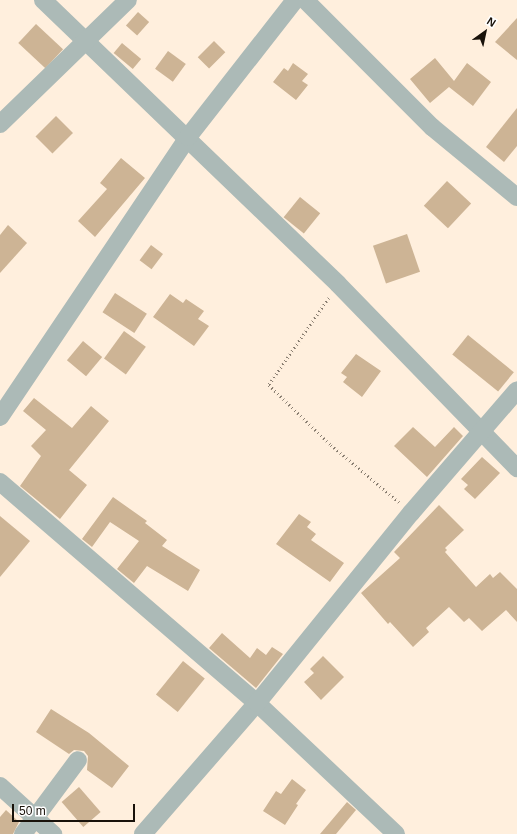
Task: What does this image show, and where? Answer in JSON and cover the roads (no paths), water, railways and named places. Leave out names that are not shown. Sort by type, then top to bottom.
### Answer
[{"type":"street","points":[[43,0],[338,284],[517,468]]},
{"type":"street","points":[[0,124],[88,42],[128,0]]},
{"type":"street","points":[[0,417],[188,138],[294,0]]},
{"type":"street","points":[[305,0],[432,128],[517,197]]},
{"type":"street","points":[[143,834],[257,703],[412,513],[517,390]]},
{"type":"street","points":[[0,482],[257,703],[396,834]]},
{"type":"street","points":[[23,834],[36,819],[78,760]]},
{"type":"street","points":[[0,786],[53,834]]}]
